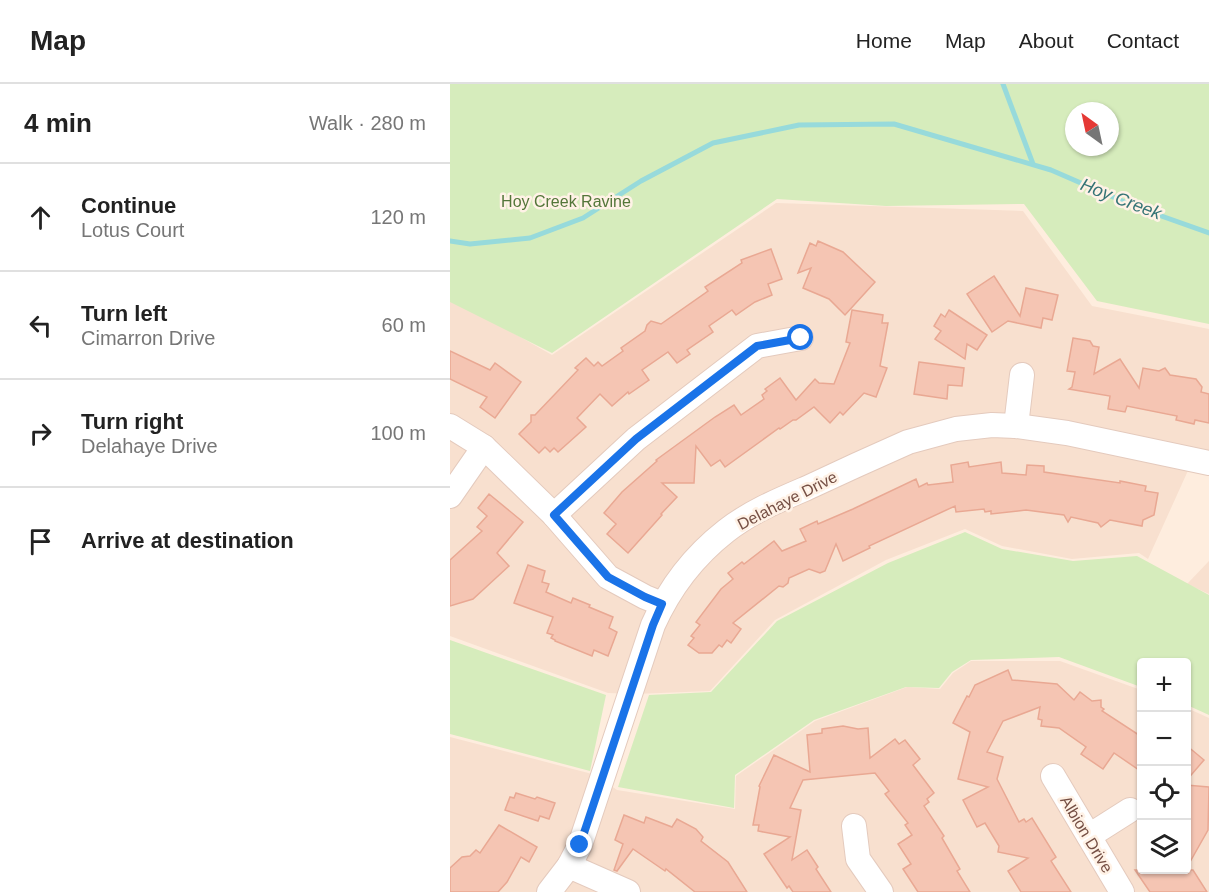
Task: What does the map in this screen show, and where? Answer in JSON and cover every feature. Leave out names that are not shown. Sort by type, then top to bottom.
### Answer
[{"type":"street","points":[[554,515],[636,439],[757,346],[801,338]]},
{"type":"street","points":[[1016,426],[1022,375]]},
{"type":"street","points":[[450,426],[484,447],[554,515],[608,577],[662,604]]},
{"type":"street","name":"Delahaye Drive","points":[[549,892],[569,866],[580,845],[662,604],[690,566],[726,531],[765,508],[926,436],[975,426],[1016,426],[1067,433],[1209,463]]},
{"type":"street","points":[[450,496],[484,447]]},
{"type":"street","name":"Albion Drive","points":[[1053,776],[1122,892]]},
{"type":"street","points":[[1089,836],[1130,810]]},
{"type":"street","points":[[854,826],[858,859],[881,892]]},
{"type":"street","points":[[569,866],[627,892]]},
{"type":"shaded area","points":[[776,203],[1023,211],[1092,306],[1209,329],[1209,468],[1191,464],[1148,559],[1139,553],[1072,559],[1002,546],[965,529],[886,560],[775,620],[710,691],[608,693],[450,636],[450,297],[552,355]]},
{"type":"shaded area","points":[[1209,561],[1209,594],[1187,584]]},
{"type":"shaded area","points":[[971,661],[1060,661],[1137,689],[1137,874],[1191,874],[1191,710],[1209,718],[1209,892],[450,892],[450,737],[596,775],[617,790],[735,809],[736,776],[815,721],[907,687],[940,689],[953,673]]},
{"type":"green space","name":"Hoy Creek Ravine","points":[[450,84],[1209,84],[1209,324],[1097,301],[1024,204],[886,206],[777,199],[552,353],[450,302]]},
{"type":"green space","points":[[965,532],[1002,549],[1073,561],[1137,556],[1209,595],[1209,715],[1191,707],[1191,658],[1137,658],[1137,686],[1059,657],[971,660],[952,672],[939,688],[906,687],[814,720],[735,775],[734,808],[618,787],[649,695],[711,692],[777,621],[888,563]]},
{"type":"green space","points":[[450,640],[606,695],[590,771],[450,734]]},
{"type":"building","points":[[818,241],[843,252],[875,282],[845,315],[829,299],[803,288],[811,268],[798,273],[810,243],[816,246]]},
{"type":"building","points":[[771,249],[782,279],[768,284],[772,295],[755,302],[736,315],[732,310],[709,326],[713,332],[687,350],[690,354],[677,363],[668,352],[642,370],[649,380],[629,394],[628,392],[612,406],[600,394],[577,418],[586,427],[558,452],[554,448],[550,452],[545,447],[539,453],[519,434],[531,422],[531,415],[535,415],[578,370],[575,368],[586,358],[594,366],[598,362],[602,366],[623,351],[621,348],[645,331],[651,321],[661,324],[708,291],[705,287],[742,263],[741,260]]},
{"type":"building","points":[[994,276],[1020,316],[1026,288],[1058,295],[1052,320],[1043,318],[1041,328],[1008,321],[992,332],[967,294]]},
{"type":"building","points":[[852,310],[883,315],[882,323],[888,323],[880,366],[887,368],[876,397],[864,393],[843,415],[840,412],[830,423],[814,407],[796,420],[779,428],[725,467],[720,460],[711,466],[696,446],[694,483],[662,483],[677,497],[628,553],[607,534],[616,524],[604,513],[622,492],[656,460],[715,417],[734,405],[741,415],[764,399],[762,395],[767,391],[765,389],[780,378],[796,400],[815,379],[819,383],[834,384],[850,343],[846,342]]},
{"type":"building","points":[[949,310],[987,335],[977,350],[967,344],[965,359],[935,339],[941,331],[934,326],[941,314],[945,317]]},
{"type":"building","points":[[1073,338],[1090,341],[1093,346],[1099,347],[1094,374],[1120,359],[1139,388],[1143,368],[1159,371],[1165,368],[1170,375],[1196,379],[1202,387],[1201,392],[1209,394],[1209,423],[1195,420],[1194,424],[1176,420],[1177,416],[1127,406],[1125,412],[1108,409],[1110,396],[1069,389],[1072,387],[1075,372],[1067,371]]},
{"type":"building","points":[[450,351],[490,370],[495,363],[521,382],[495,418],[480,407],[487,397],[450,379]]},
{"type":"building","points":[[919,362],[964,368],[962,386],[948,385],[947,399],[914,394]]},
{"type":"building","points":[[968,462],[969,467],[1001,462],[1002,473],[1026,475],[1027,465],[1044,466],[1044,472],[1146,486],[1145,491],[1158,493],[1154,515],[1143,520],[1142,526],[1110,520],[1101,527],[1098,523],[1071,517],[1068,522],[1064,515],[1026,510],[991,514],[991,511],[985,512],[984,509],[956,512],[955,506],[869,546],[870,548],[843,561],[836,544],[825,571],[820,573],[809,569],[789,578],[788,583],[783,587],[779,586],[733,623],[741,629],[731,643],[727,640],[722,647],[719,645],[712,653],[699,653],[688,645],[694,638],[691,636],[700,625],[696,622],[721,589],[733,579],[728,573],[774,541],[782,551],[806,541],[800,529],[853,509],[916,479],[919,487],[927,483],[928,485],[953,482],[951,465]]},
{"type":"building","points":[[489,494],[523,522],[497,553],[509,566],[473,599],[450,606],[450,560],[482,531],[477,527],[487,516],[478,508]]},
{"type":"building","points":[[528,565],[545,571],[542,582],[549,584],[546,592],[571,603],[573,598],[613,617],[609,628],[617,632],[608,656],[594,650],[592,656],[555,641],[551,638],[553,635],[547,633],[553,617],[514,603]]},
{"type":"building","points":[[1008,670],[1012,680],[1057,684],[1074,700],[1080,692],[1092,701],[1101,700],[1101,707],[1104,709],[1102,711],[1137,734],[1137,769],[1114,753],[1103,769],[1081,754],[1086,747],[1059,728],[1041,726],[1042,720],[1038,719],[1040,707],[1003,721],[987,752],[1003,757],[997,779],[1019,822],[1024,819],[1026,822],[1032,818],[1056,857],[1051,861],[1071,892],[1021,892],[1008,871],[1028,858],[998,852],[999,846],[985,823],[977,827],[963,800],[988,787],[958,779],[970,732],[953,723],[975,685]]},
{"type":"building","points":[[843,726],[868,728],[870,758],[895,739],[899,744],[905,740],[920,759],[913,765],[934,793],[927,799],[929,802],[924,806],[944,836],[942,838],[960,869],[957,871],[970,892],[918,892],[903,869],[911,864],[898,844],[912,835],[905,825],[908,823],[885,794],[889,791],[875,773],[803,780],[790,808],[801,810],[792,860],[807,850],[831,892],[793,892],[789,886],[787,888],[764,854],[790,837],[758,831],[759,825],[753,825],[759,786],[774,755],[810,772],[807,735],[822,733],[822,729]]},
{"type":"building","points":[[1191,749],[1204,760],[1191,775]]},
{"type":"building","points":[[1191,785],[1209,787],[1208,830],[1191,860]]},
{"type":"building","points":[[516,793],[555,803],[549,819],[540,816],[538,821],[505,810],[510,797],[514,798]]},
{"type":"building","points":[[624,815],[644,823],[646,817],[672,827],[677,819],[696,829],[703,837],[701,841],[728,862],[747,892],[695,892],[666,869],[665,871],[633,849],[617,871],[614,870],[623,844],[615,840]]},
{"type":"building","points":[[499,825],[537,847],[529,862],[521,857],[507,882],[498,892],[450,892],[450,868],[462,857],[470,856],[476,850],[480,853]]},
{"type":"building","points":[[1193,870],[1207,892],[1150,892],[1138,874],[1191,874]]},
{"type":"waterway","points":[[1003,84],[1033,164]]},
{"type":"waterway","name":"Hoy Creek","points":[[450,241],[470,244],[530,238],[583,218],[641,181],[713,143],[799,125],[894,124],[1051,170],[1136,207],[1209,233]]},
{"type":"route","points":[[580,845],[662,604],[608,577],[554,515],[636,439],[757,346],[801,338]]}]
